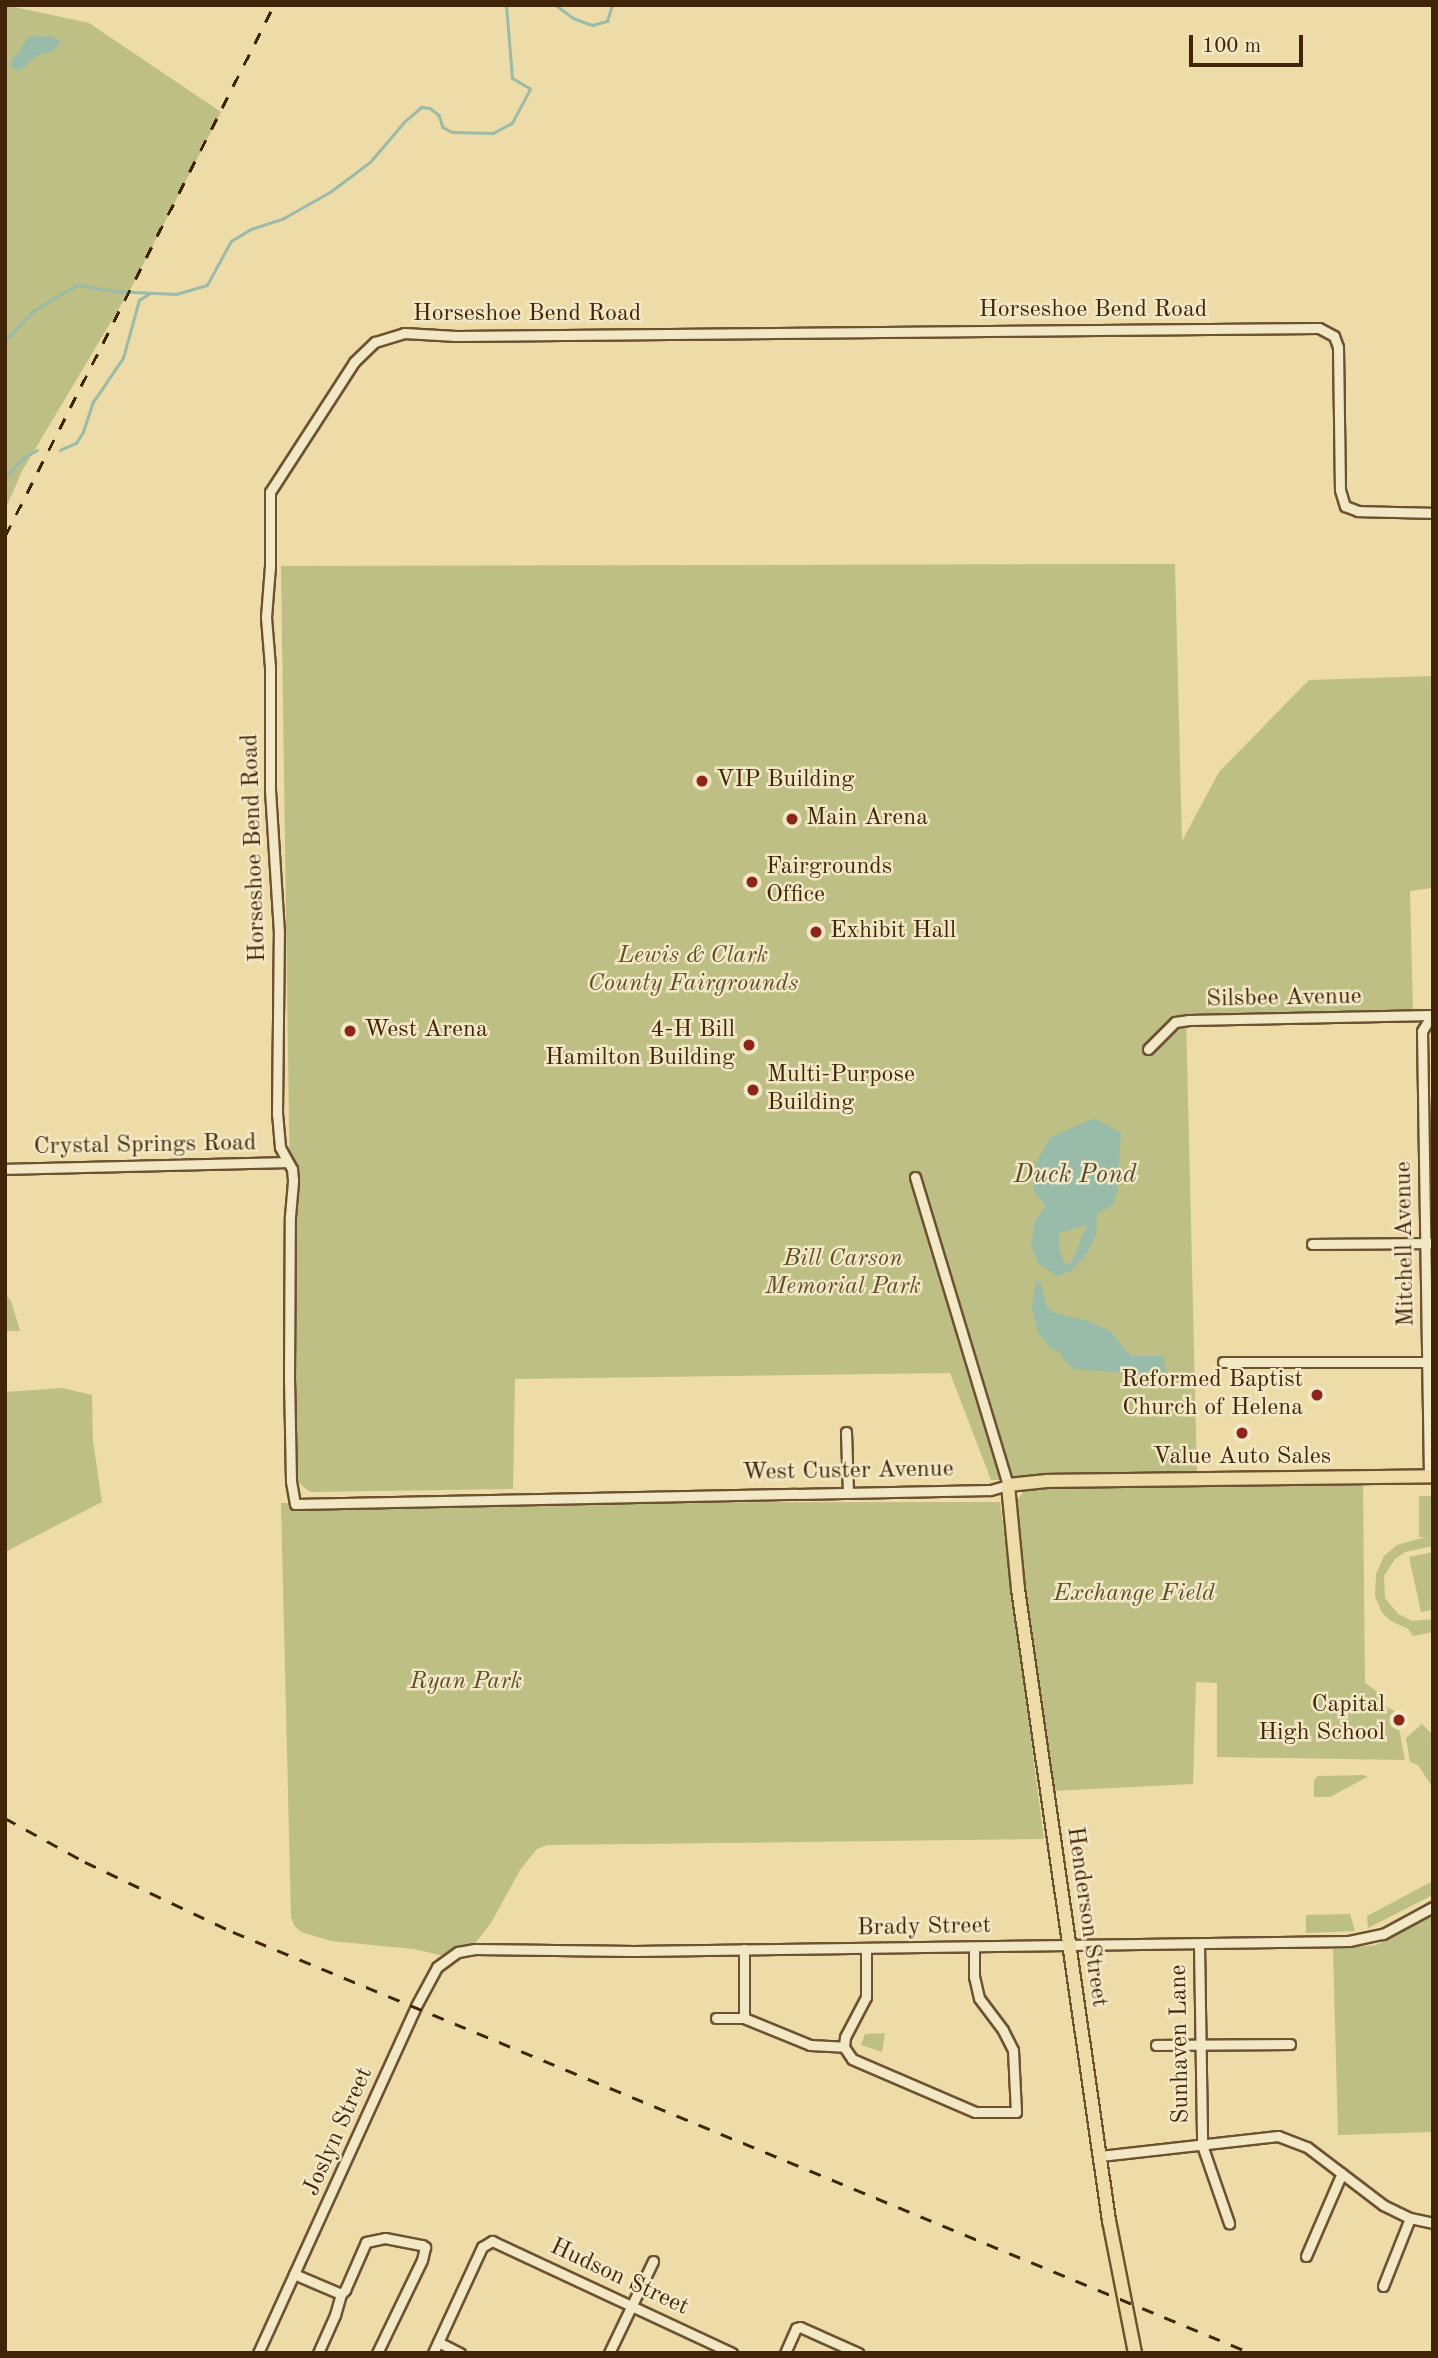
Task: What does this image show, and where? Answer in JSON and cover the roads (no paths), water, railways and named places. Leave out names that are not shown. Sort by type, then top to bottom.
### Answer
[{"type":"main road","name":"West Custer Avenue","points":[[1008,1485],[1047,1481],[1431,1476]]},
{"type":"main road","name":"Henderson Street","points":[[1008,1485],[1018,1589],[1109,2221],[1135,2353]]},
{"type":"street","name":"Horseshoe Bend Road","points":[[291,1473],[290,1216],[293,1180],[280,1147],[277,1114],[279,933],[270,789],[272,747],[266,617],[270,492],[355,362],[375,342],[412,332],[456,336],[1319,328],[1334,336],[1338,347],[1340,490],[1345,506],[1358,511],[1433,513]]},
{"type":"street","name":"Silsbee Avenue","points":[[1148,1049],[1175,1022],[1189,1020],[1432,1016]]},
{"type":"street","name":"Mitchell Avenue","points":[[1431,1476],[1428,1129],[1422,1031],[1432,1016]]},
{"type":"street","name":"Crystal Springs Road","points":[[5,1169],[286,1162]]},
{"type":"street","points":[[915,1177],[1008,1485]]},
{"type":"street","points":[[1312,1244],[1429,1243]]},
{"type":"street","points":[[1223,1362],[1430,1362]]},
{"type":"street","points":[[846,1432],[848,1493]]},
{"type":"street","name":"West Custer Avenue","points":[[291,1473],[295,1504],[990,1490],[1008,1485]]},
{"type":"street","name":"Brady Street","points":[[475,1949],[866,1948],[1349,1941],[1372,1938],[1433,1907]]},
{"type":"street","name":"Sunhaven Lane","points":[[1199,1944],[1202,2145],[1229,2223]]},
{"type":"street","points":[[866,1948],[866,1997],[845,2038],[844,2047],[857,2064],[968,2110],[1016,2112],[1013,2050],[1003,2030],[979,1998],[974,1978],[974,1947]]},
{"type":"street","name":"Joslyn Street","points":[[258,2353],[414,2011],[437,1967],[458,1952],[475,1949]]},
{"type":"street","points":[[744,1949],[744,2018]]},
{"type":"street","points":[[716,2018],[744,2018],[810,2045],[844,2047]]},
{"type":"street","points":[[1156,2045],[1290,2044]]},
{"type":"street","points":[[1100,2156],[1278,2136],[1307,2147],[1383,2205],[1410,2218],[1433,2223]]},
{"type":"street","points":[[1306,2256],[1342,2174]]},
{"type":"street","points":[[1384,2287],[1410,2218]]},
{"type":"street","points":[[318,2353],[341,2294],[366,2242],[384,2238],[422,2245],[425,2247],[422,2260],[377,2353]]},
{"type":"street","name":"Hudson Street","points":[[438,2342],[482,2247],[488,2241],[496,2242],[732,2353]]},
{"type":"street","points":[[609,2353],[653,2261]]},
{"type":"street","points":[[294,2274],[341,2294]]},
{"type":"street","points":[[785,2353],[796,2328],[805,2328],[858,2353]]},
{"type":"street","points":[[433,2353],[438,2342],[460,2353]]},
{"type":"water","points":[[50,36],[61,41],[53,51],[38,55],[19,71],[11,68],[11,59],[28,37]]},
{"type":"water","name":"Duck Pond","points":[[1094,1118],[1121,1133],[1117,1193],[1113,1205],[1097,1214],[1096,1235],[1086,1255],[1071,1271],[1056,1276],[1039,1264],[1031,1246],[1035,1221],[1046,1206],[1034,1192],[1035,1164],[1051,1137]],"holes":[[[1087,1225],[1071,1263],[1065,1264],[1059,1248],[1059,1233]]]},
{"type":"water","points":[[1036,1281],[1040,1282],[1047,1307],[1055,1313],[1088,1321],[1110,1331],[1131,1356],[1163,1356],[1168,1383],[1152,1382],[1127,1373],[1074,1369],[1063,1359],[1061,1352],[1051,1349],[1038,1333],[1032,1308]]},
{"type":"waterway","points":[[5,341],[33,311],[77,285],[113,291],[176,294],[207,285],[231,241],[251,229],[282,219],[330,192],[370,162],[404,122],[421,107],[430,108],[439,115],[443,127],[452,132],[493,133],[512,123],[530,89],[512,78],[506,5]]},
{"type":"waterway","points":[[556,5],[573,18],[592,25],[607,21],[612,5]]},
{"type":"waterway","points":[[60,450],[76,443],[83,432],[93,402],[123,358],[139,300],[150,293]]},
{"type":"waterway","points":[[5,478],[23,458],[37,450]]},
{"type":"railway","points":[[5,536],[274,5]]},
{"type":"railway","points":[[5,1818],[85,1862],[233,1932],[1251,2353]]},
{"type":"place","name":"VIP Building","points":[[702,781]]},
{"type":"place","name":"Main Arena","points":[[792,819]]},
{"type":"place","name":"Fairgrounds Office","points":[[752,882]]},
{"type":"place","name":"Exhibit Hall","points":[[816,932]]},
{"type":"place","name":"West Arena","points":[[350,1031]]},
{"type":"place","name":"4-H Bill Hamilton Building","points":[[749,1045]]},
{"type":"place","name":"Multi-Purpose Building","points":[[753,1090]]},
{"type":"place","name":"Reformed Baptist Church of Helena","points":[[1317,1395]]},
{"type":"place","name":"Value Auto Sales","points":[[1242,1433]]},
{"type":"place","name":"Capital High School","points":[[1399,1720]]},
{"type":"park label","name":"Lewis & Clark County Fairgrounds","points":[[693,971]]},
{"type":"park label","name":"Bill Carson Memorial Park","points":[[843,1274]]},
{"type":"park label","name":"Exchange Field","points":[[1134,1595]]},
{"type":"park label","name":"Ryan Park","points":[[466,1683]]}]
